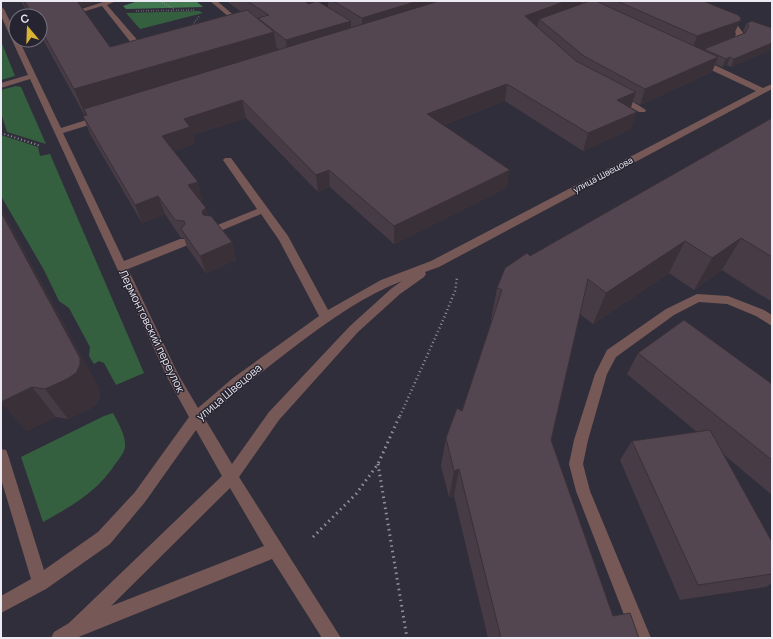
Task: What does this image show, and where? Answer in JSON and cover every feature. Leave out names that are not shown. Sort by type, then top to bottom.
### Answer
[{"type":"street","points":[[60,17],[113,1]]},
{"type":"street","points":[[213,1],[247,29]]},
{"type":"street","points":[[103,4],[147,56]]},
{"type":"street","name":"Лермонтовский переулок","points":[[1,9],[8,20]]},
{"type":"street","points":[[716,16],[736,27],[740,34],[737,39],[717,47]]},
{"type":"street","name":"Лермонтовский переулок","points":[[21,48],[32,76],[121,267],[166,362],[196,419],[332,638]]},
{"type":"street","points":[[700,54],[691,57],[763,91]]},
{"type":"street","points":[[1,86],[32,76]]},
{"type":"street","name":"улица Швецова","points":[[60,638],[75,629],[231,477],[274,416],[354,328],[396,291],[435,264],[772,86]]},
{"type":"street","points":[[609,92],[642,110]]},
{"type":"street","points":[[58,131],[108,116]]},
{"type":"street","points":[[228,160],[284,240],[326,317]]},
{"type":"street","points":[[214,230],[263,210]]},
{"type":"street","points":[[121,267],[184,242]]},
{"type":"street","name":"улица Швецова","points":[[1,605],[40,583],[104,538],[140,497],[196,419],[238,382],[326,317],[385,283],[435,264]]},
{"type":"street","points":[[642,638],[583,491],[576,464],[581,440],[600,374],[611,354],[670,312],[697,298],[728,300],[760,312],[772,320]]},
{"type":"street","points":[[1,455],[40,583]]},
{"type":"street","points":[[75,629],[276,550]]},
{"type":"path","points":[[160,1],[175,10]]},
{"type":"path","points":[[109,11],[223,9]]},
{"type":"path","points":[[190,28],[204,10]]},
{"type":"path","points":[[1,133],[43,146],[44,150]]},
{"type":"path","points":[[313,537],[356,494],[378,464],[444,318],[455,291],[457,276]]},
{"type":"path","points":[[378,464],[407,638]]},
{"type":"green space","points":[[138,1],[196,1],[203,7],[126,9],[123,6]]},
{"type":"green space","points":[[199,11],[203,13],[140,29],[126,13]]},
{"type":"green space","points":[[1,41],[15,76],[1,80]]},
{"type":"green space","points":[[16,86],[21,87],[46,144],[7,132],[1,113],[1,90]]},
{"type":"green space","points":[[1,135],[38,147],[40,156],[50,154],[144,373],[116,385],[104,363],[99,361],[94,364],[89,356],[90,347],[69,308],[59,301],[44,270],[1,196]]},
{"type":"green space","points":[[113,413],[121,429],[125,443],[124,451],[121,456],[92,490],[74,504],[43,522],[21,457]]},
{"type":"building","points":[[25,1],[77,1],[110,47],[247,10],[274,32],[74,89],[48,42],[48,8],[29,8]]},
{"type":"building","points":[[247,1],[304,1],[309,4],[317,1],[351,21],[286,40],[258,18],[269,15]]},
{"type":"building","points":[[333,1],[418,1],[362,18]]},
{"type":"building","points":[[439,1],[566,1],[525,16],[576,61],[636,92],[617,100],[637,112],[588,133],[507,84],[427,114],[510,170],[394,226],[329,170],[316,175],[242,100],[184,119],[190,127],[162,136],[198,182],[188,185],[206,208],[202,211],[203,215],[211,216],[232,242],[200,256],[181,229],[185,224],[184,221],[175,220],[158,196],[135,205],[83,116],[87,115],[84,109]]},
{"type":"building","points":[[590,1],[596,1],[718,57],[645,89],[584,56],[539,19]]},
{"type":"building","points":[[617,1],[703,1],[738,15],[741,18],[740,21],[697,36]]},
{"type":"building","points":[[752,21],[772,28],[772,43],[734,59],[730,57],[726,59],[704,49],[745,33],[749,26],[747,23]]},
{"type":"building","points":[[772,118],[772,257],[741,238],[712,258],[685,241],[606,293],[588,279],[551,440],[613,616],[630,613],[639,638],[501,638],[459,469],[454,471],[446,438],[457,408],[462,411],[502,290],[497,288],[505,268],[527,253],[530,256]]},
{"type":"building","points":[[1,212],[80,358],[80,365],[76,373],[67,379],[45,389],[32,387],[1,402]]},
{"type":"building","points":[[684,320],[772,384],[772,460],[638,353]]},
{"type":"building","points":[[710,430],[772,542],[772,574],[698,585],[632,441]]}]
